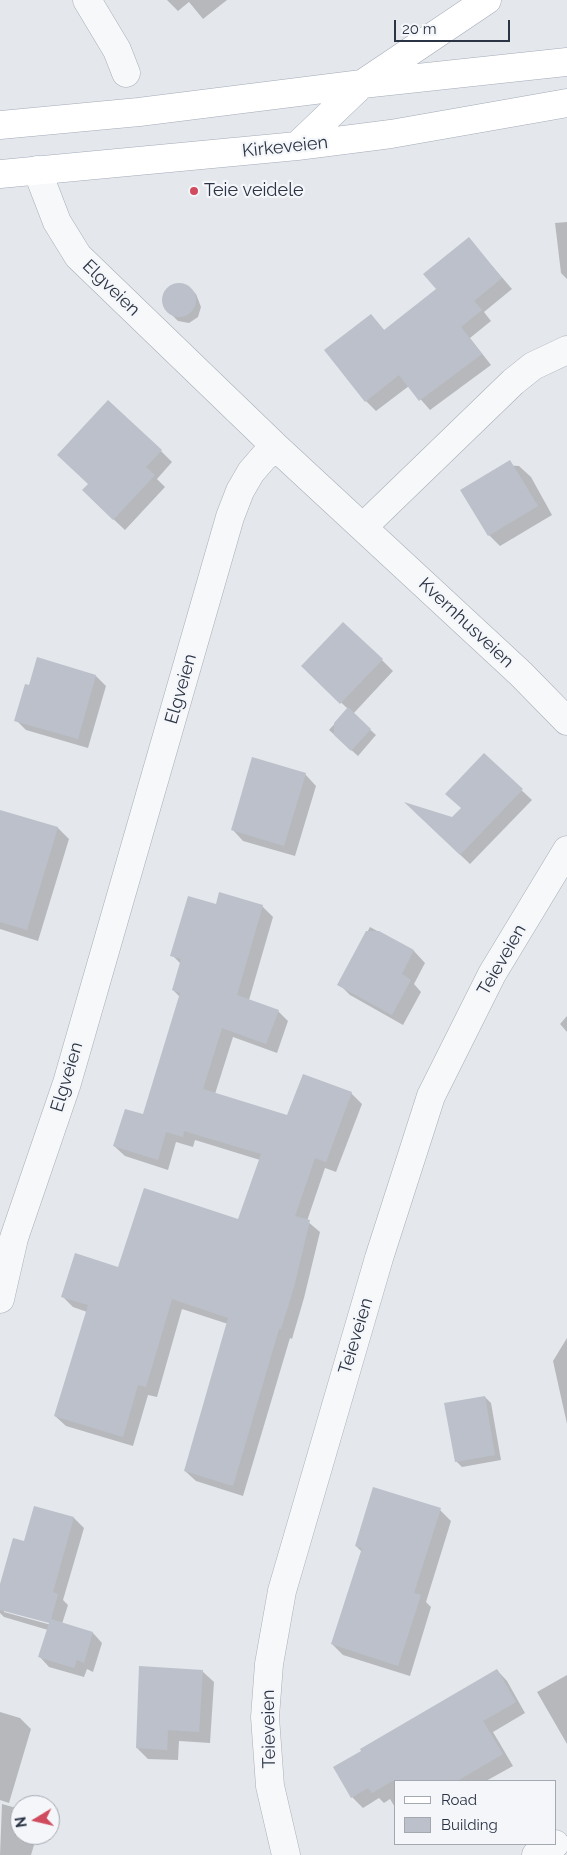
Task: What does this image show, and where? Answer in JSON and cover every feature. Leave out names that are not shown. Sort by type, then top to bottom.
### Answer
[{"type":"main road","points":[[298,146],[362,84],[487,0]]},
{"type":"main road","points":[[0,125],[138,112],[362,84],[567,62]]},
{"type":"main road","name":"Kirkeveien","points":[[0,174],[298,146],[391,134],[567,103]]},
{"type":"street","points":[[87,0],[117,50],[126,73]]},
{"type":"street","name":"Elgveien","points":[[0,1299],[7,1233],[67,1083],[230,517],[240,491],[251,472],[264,457],[277,448],[78,256],[57,222],[37,170]]},
{"type":"street","points":[[363,527],[513,382],[533,366],[567,350]]},
{"type":"street","name":"Kvernhusveien","points":[[277,448],[521,674],[567,721]]},
{"type":"street","name":"Teieveien","points":[[286,1855],[270,1786],[266,1717],[269,1664],[282,1591],[379,1258],[432,1096],[492,974],[567,850]]},
{"type":"street","points":[[536,1855],[553,1845]]},
{"type":"building","points":[[469,237],[502,278],[474,301],[482,310],[461,327],[482,354],[419,401],[399,375],[365,402],[324,350],[371,314],[384,330],[436,289],[423,274]]},
{"type":"building","points":[[179,283],[186,284],[191,288],[195,293],[195,307],[191,312],[186,316],[179,317],[172,316],[167,312],[163,307],[162,300],[163,293],[167,288],[172,284]]},
{"type":"building","points":[[108,400],[162,450],[146,467],[155,475],[113,520],[82,490],[88,484],[57,455]]},
{"type":"building","points":[[510,460],[538,506],[488,536],[460,490]]},
{"type":"building","points":[[343,622],[383,659],[340,704],[301,666]]},
{"type":"building","points":[[37,657],[96,675],[78,739],[14,721],[25,684],[29,685]]},
{"type":"building","points":[[348,707],[371,729],[351,751],[334,735],[334,723]]},
{"type":"building","points":[[484,753],[523,789],[460,855],[404,802],[452,817],[461,808],[445,794]]},
{"type":"building","points":[[252,757],[306,773],[284,846],[231,830]]},
{"type":"building","points":[[0,810],[58,827],[27,930],[0,922]]},
{"type":"building","points":[[219,892],[263,905],[237,995],[279,1010],[266,1044],[222,1028],[203,1089],[287,1115],[303,1074],[352,1092],[326,1162],[315,1158],[295,1216],[310,1220],[294,1287],[281,1329],[279,1329],[233,1486],[184,1471],[228,1318],[172,1299],[146,1387],[138,1385],[123,1437],[54,1416],[88,1305],[61,1297],[75,1253],[118,1267],[144,1188],[238,1219],[261,1154],[184,1131],[183,1137],[166,1132],[158,1160],[113,1146],[125,1109],[143,1114],[180,993],[172,990],[181,959],[170,956],[188,896],[216,904]]},
{"type":"building","points":[[366,931],[379,931],[414,950],[402,974],[411,980],[392,1015],[337,985]]},
{"type":"building","points":[[485,1396],[495,1455],[455,1462],[444,1403]]},
{"type":"building","points":[[373,1487],[441,1508],[414,1593],[421,1595],[398,1666],[331,1644],[362,1548],[355,1546]]},
{"type":"building","points":[[34,1506],[74,1517],[53,1592],[58,1594],[51,1619],[93,1632],[84,1663],[77,1660],[74,1668],[38,1657],[49,1623],[0,1610],[0,1584],[13,1538],[24,1541]]},
{"type":"building","points":[[139,1666],[203,1670],[199,1732],[168,1730],[167,1750],[136,1748]]},
{"type":"building","points":[[497,1669],[516,1702],[483,1721],[503,1754],[459,1780],[394,1780],[372,1793],[368,1788],[351,1798],[333,1767],[361,1751],[360,1749]]},
{"type":"place","name":"Teie veidele","points":[[194,191]]}]
